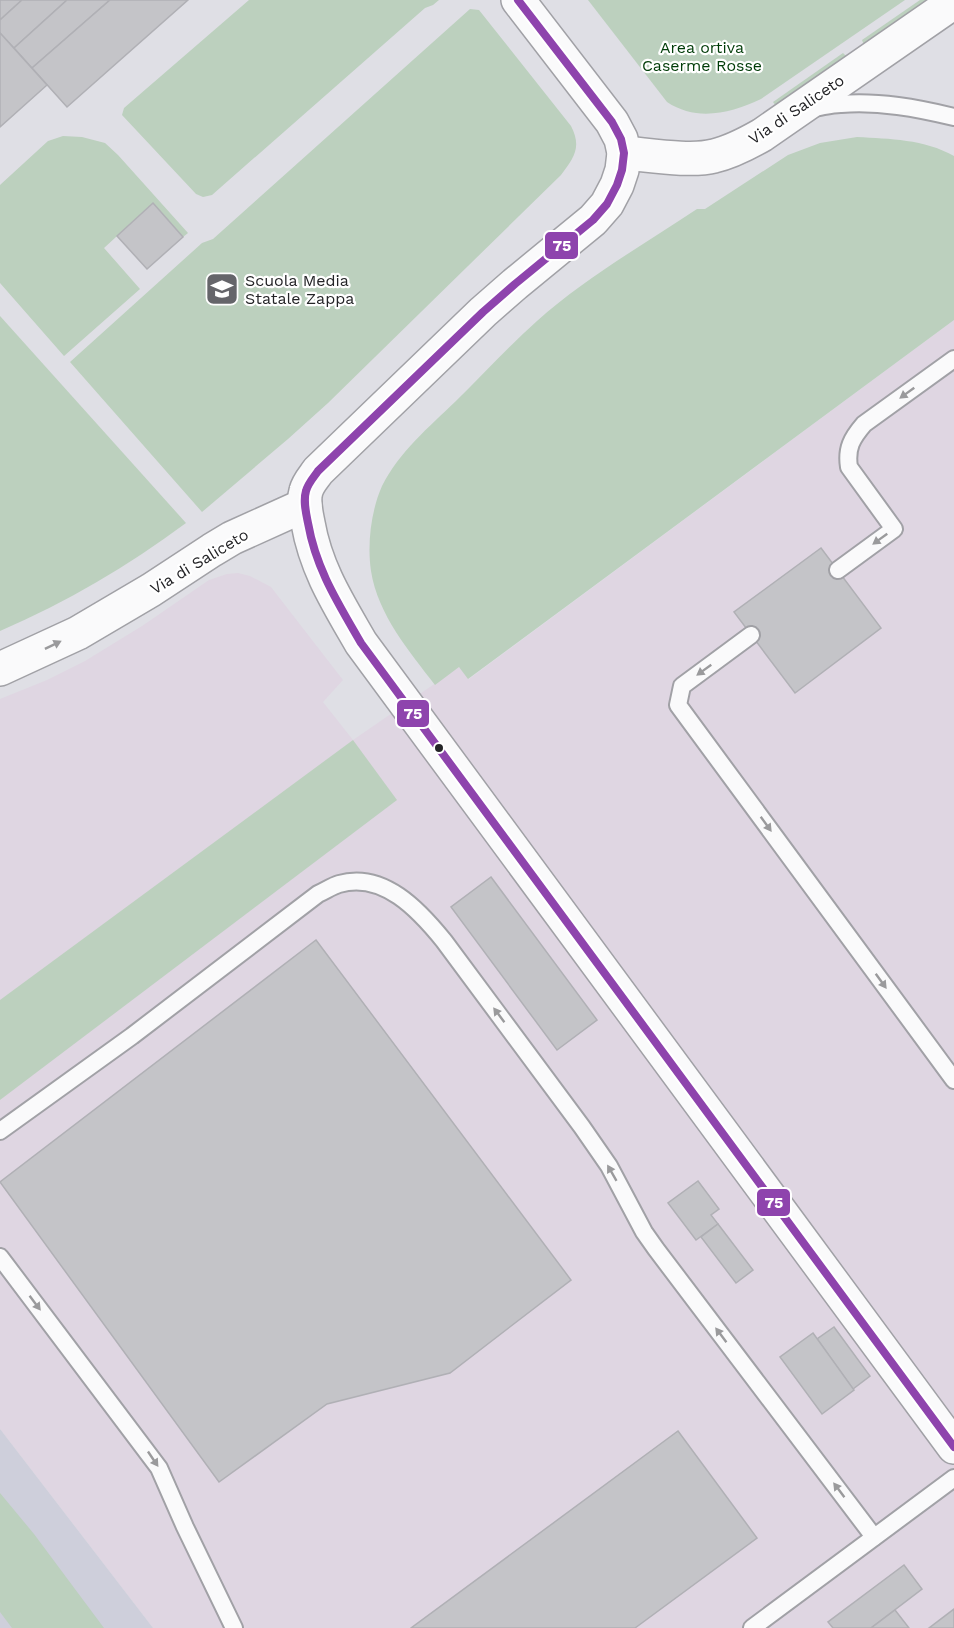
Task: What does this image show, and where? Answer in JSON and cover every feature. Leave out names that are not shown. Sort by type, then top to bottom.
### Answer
[{"type":"street","points":[[518,0],[612,122],[621,139],[624,153],[617,185],[607,204],[593,220],[483,312],[318,471],[308,484],[305,493],[312,546],[324,576],[361,643],[954,1447]]},
{"type":"street","name":"Via di Saliceto","points":[[624,153],[694,158],[713,156],[732,150],[753,140],[799,110],[954,2]]},
{"type":"street","name":"Via di Saliceto","points":[[0,669],[78,633],[232,538],[305,504]]},
{"type":"lane","points":[[799,110],[840,104],[870,103],[902,106],[954,117]]},
{"type":"lane","points":[[838,570],[894,529],[849,466],[847,454],[854,435],[864,424],[954,359]]},
{"type":"lane","points":[[751,635],[682,686],[678,705],[954,1080]]},
{"type":"lane","points":[[0,1131],[132,1036],[318,894],[337,884],[355,881],[372,883],[392,892],[430,923],[444,940],[609,1166],[644,1232],[656,1249],[874,1537]]},
{"type":"lane","points":[[0,1257],[159,1468],[234,1628]]},
{"type":"lane","points":[[752,1628],[954,1478]]},
{"type":"shaded area","points":[[954,320],[954,1628],[153,1628],[0,1429],[0,699],[47,680],[85,661],[142,626],[209,580],[238,573],[250,576],[271,587],[343,680],[323,702],[353,740],[459,667],[469,679]]},
{"type":"shaded area","points":[[0,1429],[153,1628],[0,1628]]},
{"type":"green space","points":[[249,0],[439,0],[425,8],[212,195],[203,197],[196,194],[122,115],[124,108]]},
{"type":"green space","name":"Area ortiva Caserme Rosse","points":[[588,0],[905,0],[761,99],[738,108],[702,114],[678,108],[667,102]]},
{"type":"green space","points":[[920,0],[929,0],[864,45],[862,40]]},
{"type":"green space","points":[[470,9],[479,10],[571,126],[576,140],[573,158],[561,175],[328,403],[202,512],[70,362],[202,243],[213,239]]},
{"type":"green space","points":[[843,53],[847,57],[776,106],[773,102]]},
{"type":"green space","points":[[63,136],[82,137],[105,143],[188,233],[183,237],[153,203],[104,248],[140,289],[64,356],[0,283],[0,185],[48,141]]},
{"type":"green space","points":[[857,137],[919,143],[954,156],[954,320],[468,679],[459,667],[435,685],[405,646],[387,617],[380,603],[371,571],[370,539],[375,506],[382,486],[397,462],[425,430],[506,350],[555,305],[594,276],[697,209],[705,209],[788,155],[820,143]]},
{"type":"green space","points":[[0,316],[186,523],[142,554],[96,582],[0,631]]},
{"type":"green space","points":[[353,740],[397,800],[0,1100],[0,1000]]},
{"type":"green space","points":[[0,1493],[34,1534],[104,1628],[12,1628],[0,1612]]},
{"type":"building","points":[[0,0],[22,0],[0,20]]},
{"type":"building","points":[[22,0],[67,0],[14,48],[0,33],[0,20]]},
{"type":"building","points":[[67,0],[110,0],[32,68],[14,48]]},
{"type":"building","points":[[110,0],[188,0],[67,107],[32,68]]},
{"type":"building","points":[[0,33],[47,85],[0,127]]},
{"type":"building","points":[[153,203],[183,237],[147,269],[117,236]]},
{"type":"building","points":[[821,548],[881,628],[795,693],[734,612]]},
{"type":"building","points":[[491,877],[597,1020],[557,1050],[451,907]]},
{"type":"building","points":[[316,940],[571,1280],[450,1373],[327,1404],[219,1482],[0,1182]]},
{"type":"building","points":[[698,1181],[719,1209],[711,1215],[718,1224],[696,1240],[668,1203]]},
{"type":"building","points":[[718,1224],[753,1270],[736,1283],[701,1237]]},
{"type":"building","points":[[834,1327],[870,1376],[853,1389],[817,1339]]},
{"type":"building","points":[[813,1333],[854,1390],[822,1414],[780,1357]]},
{"type":"building","points":[[678,1431],[757,1538],[635,1628],[411,1628]]},
{"type":"building","points":[[904,1565],[922,1589],[871,1628],[833,1628],[828,1622]]},
{"type":"building","points":[[954,1609],[954,1628],[929,1628]]},
{"type":"building","points":[[895,1610],[909,1628],[871,1628]]},
{"type":"transit line","name":"75","points":[[518,0],[612,122],[621,139],[624,153],[617,185],[607,204],[593,220],[483,312],[318,471],[308,485],[305,499],[316,556],[361,643],[954,1447]]},
{"type":"place","name":"Scuola Media Statale Zappa","points":[[222,289]]}]
